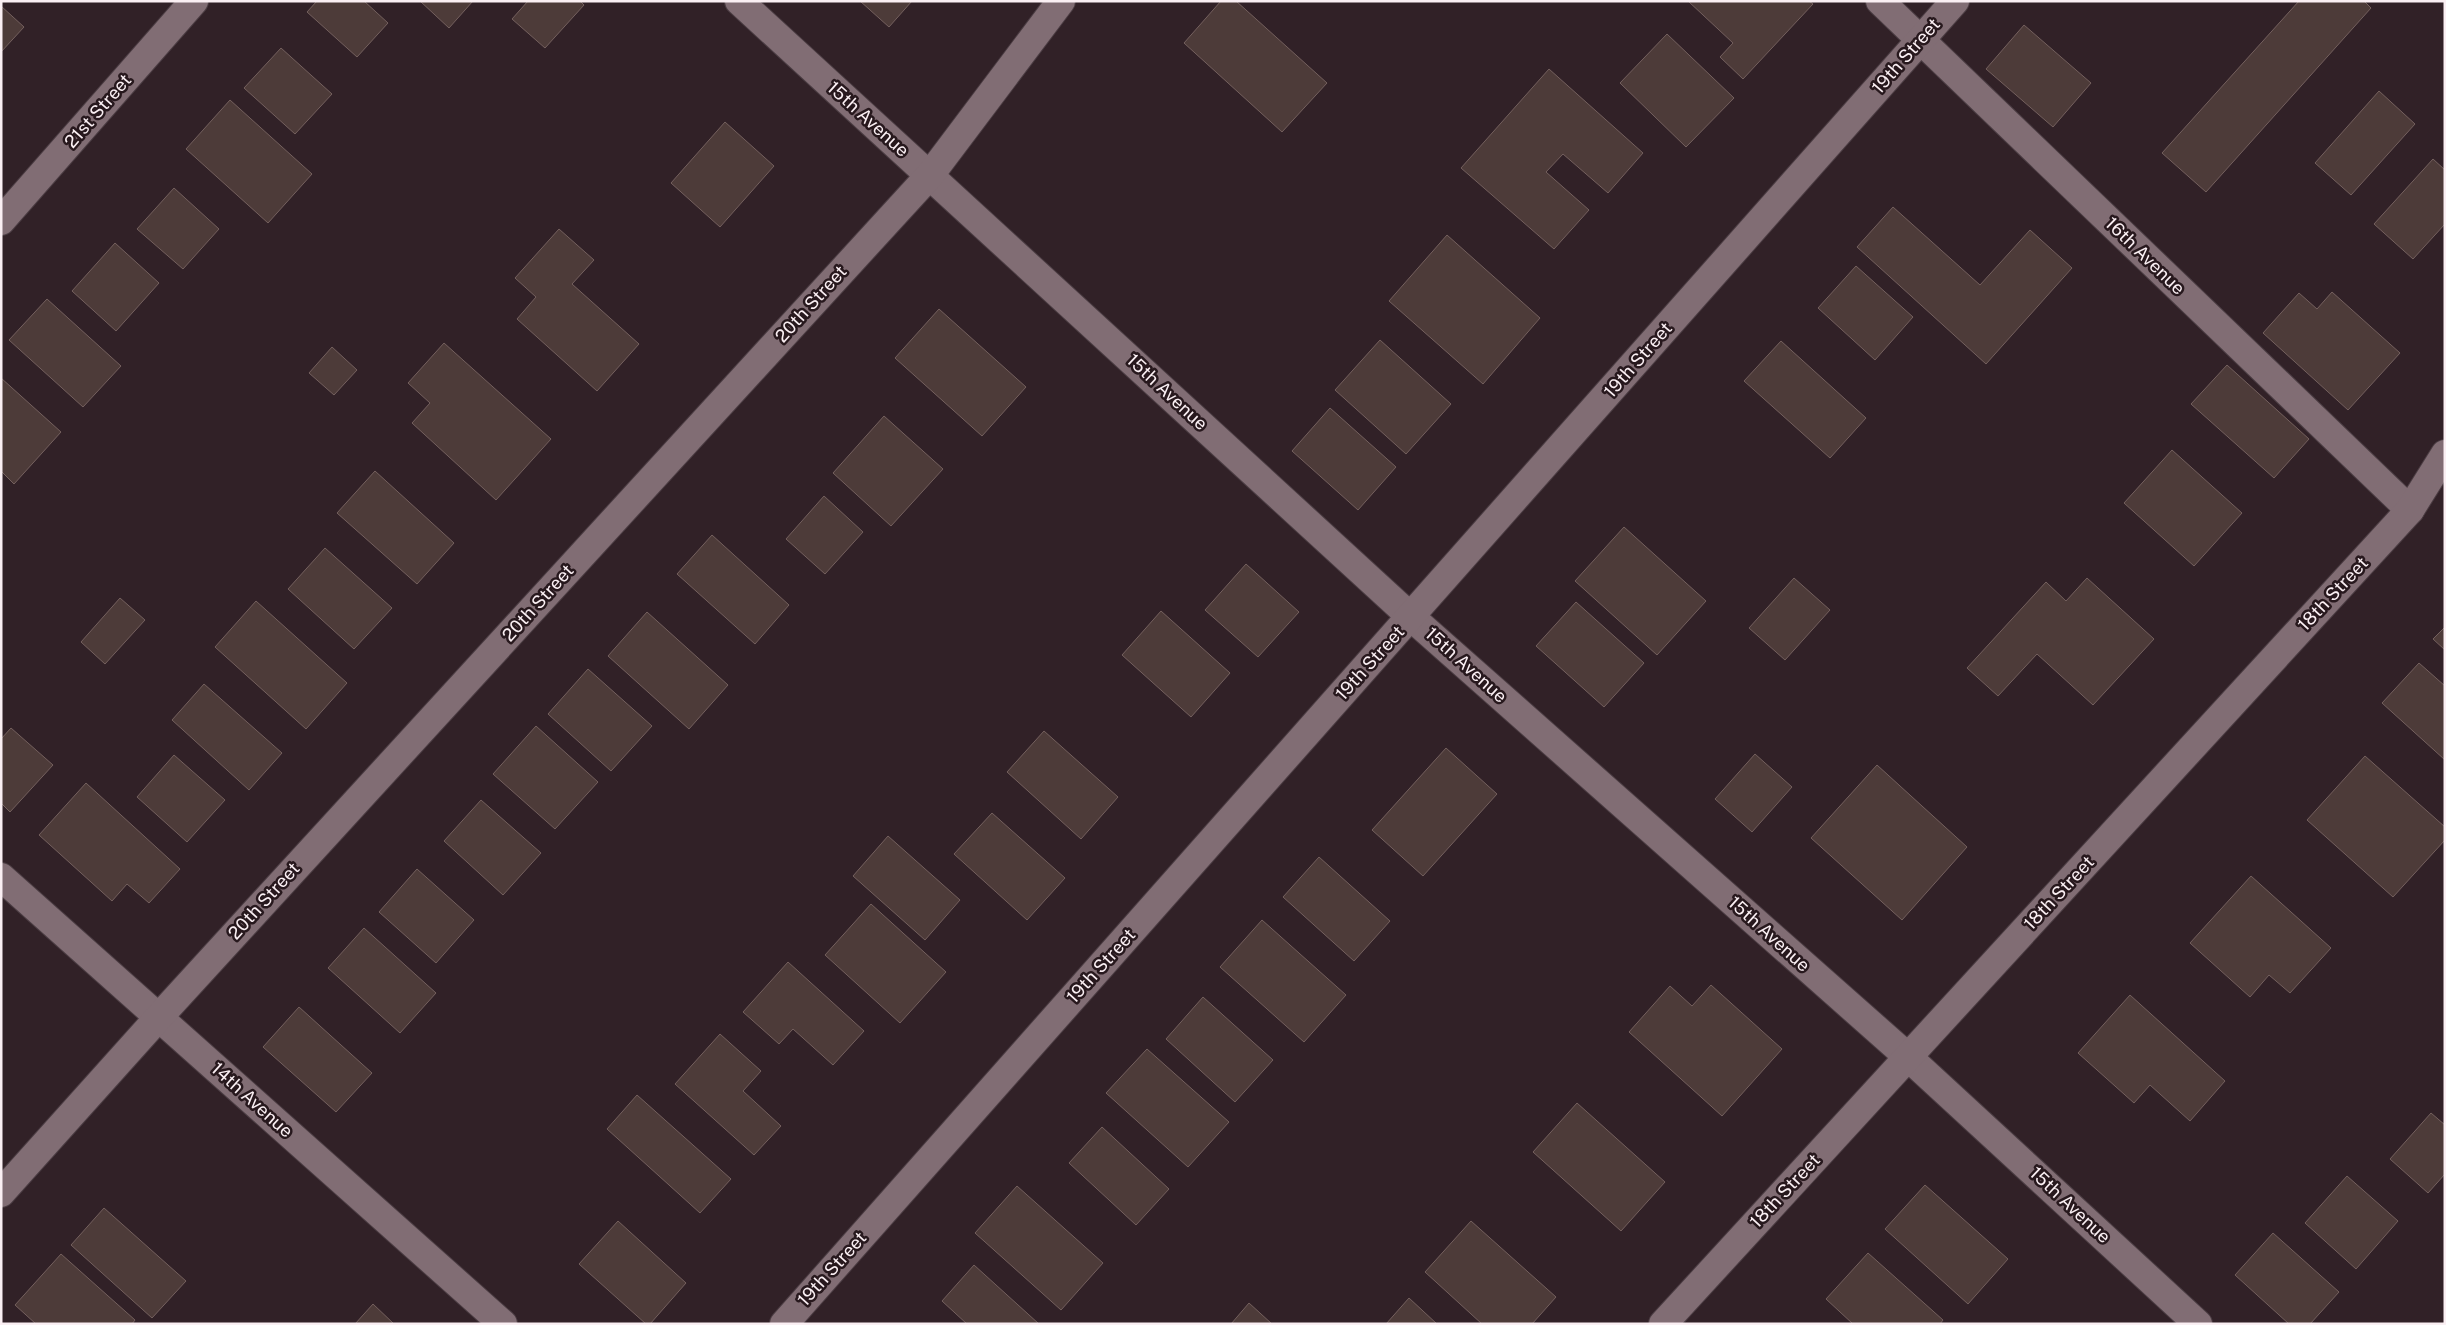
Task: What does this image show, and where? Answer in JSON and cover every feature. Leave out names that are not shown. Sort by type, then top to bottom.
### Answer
[{"type":"street","name":"21st Street","points":[[1,221],[194,1]]},
{"type":"street","name":"15th Avenue","points":[[738,1],[1411,617],[1908,1057],[2198,1324]]},
{"type":"street","name":"20th Street","points":[[1,1193],[159,1017],[930,175],[1061,1]]},
{"type":"street","name":"16th Avenue","points":[[1880,1],[2410,510]]},
{"type":"street","name":"19th Street","points":[[784,1324],[1955,1]]},
{"type":"street","name":"18th Street","points":[[1662,1324],[2410,510],[2445,454]]},
{"type":"street","name":"14th Avenue","points":[[1,877],[503,1324]]},
{"type":"building","points":[[317,1],[364,1],[388,23],[357,57],[307,12]]},
{"type":"building","points":[[420,1],[473,1],[449,28]]},
{"type":"building","points":[[528,1],[580,1],[584,5],[545,48],[512,19]]},
{"type":"building","points":[[860,1],[912,1],[889,27]]},
{"type":"building","points":[[1221,1],[1236,1],[1327,83],[1282,132],[1184,43]]},
{"type":"building","points":[[1688,1],[1809,1],[1813,4],[1743,79],[1720,57],[1733,43]]},
{"type":"building","points":[[2299,1],[2364,1],[2371,8],[2206,192],[2162,153]]},
{"type":"building","points":[[1,6],[24,27],[1,52]]},
{"type":"building","points":[[2024,25],[2091,83],[2053,127],[1986,69]]},
{"type":"building","points":[[1667,34],[1734,98],[1686,147],[1620,83]]},
{"type":"building","points":[[281,48],[332,94],[295,134],[244,88]]},
{"type":"building","points":[[1549,69],[1643,153],[1608,193],[1563,154],[1546,172],[1589,210],[1554,249],[1461,168]]},
{"type":"building","points":[[2379,91],[2415,124],[2351,195],[2315,163]]},
{"type":"building","points":[[230,100],[312,174],[268,223],[186,149]]},
{"type":"building","points":[[725,122],[774,166],[720,227],[671,183]]},
{"type":"building","points":[[2433,159],[2445,170],[2445,224],[2413,259],[2374,224]]},
{"type":"building","points":[[174,188],[219,229],[183,269],[137,229]]},
{"type":"building","points":[[1893,207],[1980,285],[2030,230],[2072,268],[1986,364],[1857,247]]},
{"type":"building","points":[[559,229],[594,260],[572,284],[639,344],[597,391],[517,319],[536,297],[515,278]]},
{"type":"building","points":[[1447,235],[1540,318],[1483,384],[1389,301]]},
{"type":"building","points":[[115,243],[159,283],[116,331],[72,291]]},
{"type":"building","points":[[1856,266],[1913,317],[1875,360],[1818,308]]},
{"type":"building","points":[[2332,292],[2400,353],[2348,410],[2263,333],[2299,293],[2317,309]]},
{"type":"building","points":[[47,299],[121,366],[83,407],[9,340]]},
{"type":"building","points":[[939,309],[1026,387],[982,436],[895,358]]},
{"type":"building","points":[[1380,340],[1451,404],[1406,454],[1335,390]]},
{"type":"building","points":[[1781,341],[1866,418],[1830,458],[1744,381]]},
{"type":"building","points":[[444,343],[551,439],[496,500],[412,423],[430,403],[408,383]]},
{"type":"building","points":[[332,347],[357,370],[334,395],[309,373]]},
{"type":"building","points":[[2227,365],[2309,439],[2274,478],[2191,404]]},
{"type":"building","points":[[1,378],[61,432],[14,484],[1,471]]},
{"type":"building","points":[[1330,408],[1396,467],[1358,510],[1292,451]]},
{"type":"building","points":[[884,416],[943,469],[891,526],[833,473]]},
{"type":"building","points":[[2172,450],[2242,513],[2194,566],[2124,503]]},
{"type":"building","points":[[375,471],[454,543],[417,584],[337,513]]},
{"type":"building","points":[[824,496],[863,532],[825,574],[786,539]]},
{"type":"building","points":[[1624,527],[1706,601],[1657,655],[1575,581]]},
{"type":"building","points":[[712,535],[789,605],[755,644],[677,574]]},
{"type":"building","points":[[325,548],[392,608],[354,649],[288,589]]},
{"type":"building","points":[[1246,564],[1299,612],[1258,657],[1205,610]]},
{"type":"building","points":[[1794,578],[1830,610],[1785,660],[1749,628]]},
{"type":"building","points":[[2087,578],[2154,639],[2093,705],[2037,654],[1998,696],[1967,668],[2046,582],[2066,601]]},
{"type":"building","points":[[120,598],[145,620],[105,664],[81,642]]},
{"type":"building","points":[[256,601],[347,683],[306,729],[215,647]]},
{"type":"building","points":[[1576,602],[1644,663],[1604,707],[1536,646]]},
{"type":"building","points":[[1161,611],[1230,673],[1191,717],[1122,655]]},
{"type":"building","points":[[647,612],[728,685],[689,729],[608,656]]},
{"type":"building","points":[[2445,627],[2445,650],[2433,639]]},
{"type":"building","points":[[2419,663],[2445,686],[2445,760],[2382,703]]},
{"type":"building","points":[[588,669],[652,726],[611,771],[548,714]]},
{"type":"building","points":[[204,684],[282,753],[249,790],[172,720]]},
{"type":"building","points":[[536,726],[598,782],[555,829],[493,774]]},
{"type":"building","points":[[11,728],[53,765],[10,812],[1,803],[1,739]]},
{"type":"building","points":[[1044,731],[1118,797],[1081,839],[1007,772]]},
{"type":"building","points":[[1446,748],[1497,794],[1423,876],[1372,830]]},
{"type":"building","points":[[1755,754],[1792,787],[1752,832],[1715,799]]},
{"type":"building","points":[[174,755],[225,800],[187,842],[137,797]]},
{"type":"building","points":[[2365,756],[2445,827],[2445,840],[2393,897],[2307,820]]},
{"type":"building","points":[[1877,765],[1967,847],[1902,920],[1811,838]]},
{"type":"building","points":[[86,783],[180,869],[149,903],[127,884],[112,901],[39,835]]},
{"type":"building","points":[[481,800],[541,853],[503,895],[444,841]]},
{"type":"building","points":[[992,813],[1065,878],[1027,920],[954,854]]},
{"type":"building","points":[[888,836],[960,900],[925,940],[853,876]]},
{"type":"building","points":[[1319,857],[1390,921],[1354,961],[1283,897]]},
{"type":"building","points":[[417,869],[474,920],[436,963],[379,912]]},
{"type":"building","points":[[2251,876],[2331,948],[2290,993],[2269,975],[2250,997],[2190,943]]},
{"type":"building","points":[[871,904],[946,972],[900,1023],[825,955]]},
{"type":"building","points":[[1262,920],[1346,995],[1304,1042],[1220,967]]},
{"type":"building","points":[[364,928],[436,993],[400,1033],[328,968]]},
{"type":"building","points":[[788,962],[864,1031],[833,1065],[793,1029],[779,1044],[743,1012]]},
{"type":"building","points":[[1711,985],[1782,1049],[1722,1116],[1629,1032],[1670,986],[1692,1006]]},
{"type":"building","points":[[2130,995],[2225,1081],[2190,1121],[2150,1085],[2134,1103],[2078,1053]]},
{"type":"building","points":[[1203,997],[1273,1060],[1235,1102],[1166,1039]]},
{"type":"building","points":[[299,1007],[372,1073],[336,1112],[263,1047]]},
{"type":"building","points":[[720,1034],[761,1071],[743,1091],[781,1126],[754,1155],[675,1084]]},
{"type":"building","points":[[1147,1049],[1229,1122],[1188,1167],[1106,1093]]},
{"type":"building","points":[[637,1095],[731,1179],[700,1213],[607,1129]]},
{"type":"building","points":[[1577,1103],[1665,1182],[1621,1231],[1533,1152]]},
{"type":"building","points":[[2431,1113],[2445,1125],[2445,1174],[2428,1193],[2390,1159]]},
{"type":"building","points":[[1102,1127],[1169,1189],[1136,1225],[1069,1163]]},
{"type":"building","points":[[2347,1176],[2398,1221],[2356,1269],[2305,1223]]},
{"type":"building","points":[[1925,1185],[2008,1259],[1968,1304],[1885,1229]]},
{"type":"building","points":[[1017,1186],[1103,1263],[1061,1310],[975,1233]]},
{"type":"building","points":[[104,1208],[186,1281],[152,1318],[71,1245]]},
{"type":"building","points":[[618,1221],[686,1283],[650,1324],[646,1324],[579,1264]]},
{"type":"building","points":[[1471,1221],[1556,1297],[1532,1324],[1482,1324],[1425,1272]]},
{"type":"building","points":[[2273,1233],[2339,1292],[2310,1324],[2289,1324],[2235,1275]]},
{"type":"building","points":[[1868,1253],[1943,1320],[1940,1324],[1853,1324],[1826,1299]]},
{"type":"building","points":[[61,1254],[135,1320],[132,1324],[36,1324],[15,1305]]},
{"type":"building","points":[[974,1265],[1039,1324],[967,1324],[942,1301]]},
{"type":"building","points":[[1409,1298],[1437,1324],[1386,1324]]},
{"type":"building","points":[[1249,1303],[1272,1324],[1231,1324]]},
{"type":"building","points":[[373,1304],[394,1324],[355,1324]]}]
